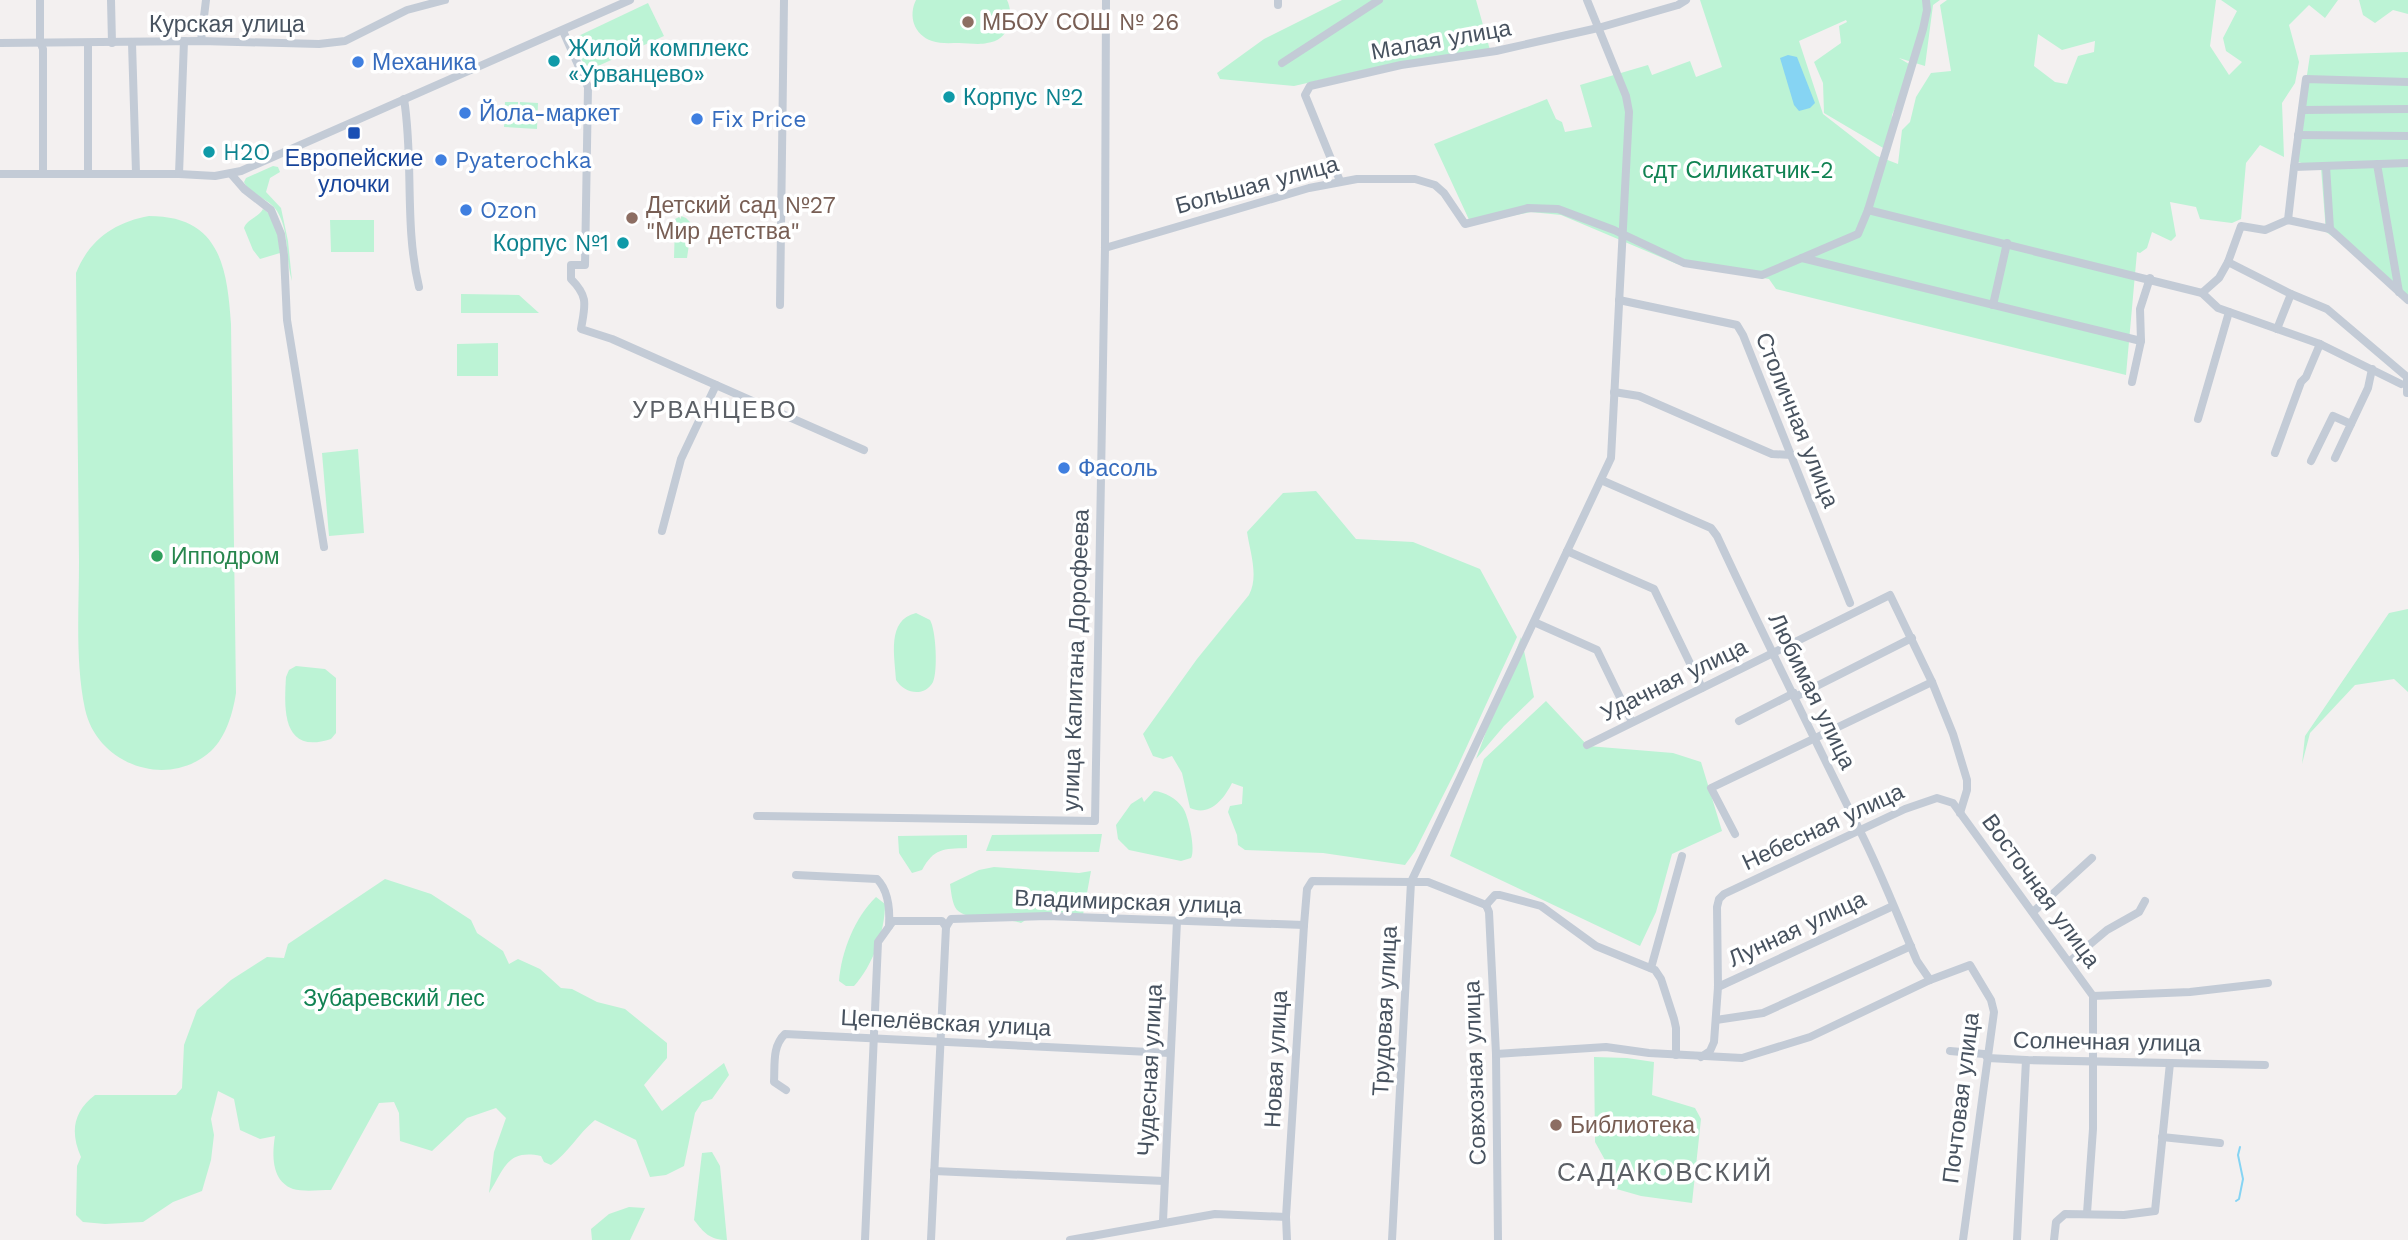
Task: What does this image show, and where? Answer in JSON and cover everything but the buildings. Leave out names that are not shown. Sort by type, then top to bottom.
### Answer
[{"type":"street","points":[[40,0],[44,97],[43,174]]},
{"type":"street","points":[[111,0],[112,43]]},
{"type":"street","points":[[201,41],[206,0]]},
{"type":"street","name":"Курская улица","points":[[0,43],[201,41],[319,44],[345,41],[407,10],[445,0]]},
{"type":"street","points":[[0,174],[231,174],[563,31],[619,2],[630,0]]},
{"type":"street","points":[[780,305],[784,0]]},
{"type":"street","name":"улица Капитана Дорофеева","points":[[757,817],[1095,821],[1105,248],[1106,0]]},
{"type":"street","points":[[1282,63],[1379,0]]},
{"type":"street","points":[[1587,0],[1626,96],[1629,113],[1611,458],[1411,882],[1427,883],[1486,905],[1494,895],[1536,904],[1596,946],[1651,968],[1661,979],[1674,1019],[1675,1055]]},
{"type":"street","points":[[1622,234],[1684,263],[1762,275],[1858,234],[1923,29],[1926,0]]},
{"type":"street","name":"Малая улица","points":[[1340,181],[1305,95],[1310,86],[1401,65],[1496,51],[1598,28],[1682,3]]},
{"type":"street","points":[[563,31],[588,87],[585,265],[571,265],[571,279],[581,288],[585,305],[581,329],[612,339],[864,450]]},
{"type":"street","points":[[178,174],[184,41]]},
{"type":"street","points":[[88,43],[88,174]]},
{"type":"street","points":[[132,43],[136,173]]},
{"type":"street","points":[[2288,220],[2306,79],[2408,82]]},
{"type":"street","points":[[404,99],[408,125],[413,261],[419,287]]},
{"type":"street","points":[[2302,110],[2408,109]]},
{"type":"street","points":[[2298,135],[2408,136]]},
{"type":"street","points":[[2294,167],[2408,163]]},
{"type":"street","points":[[2377,164],[2399,292]]},
{"type":"street","points":[[2326,166],[2330,229]]},
{"type":"street","points":[[231,174],[244,189],[271,210],[281,233],[287,320],[324,547]]},
{"type":"street","name":"Большая улица","points":[[1105,248],[1340,181],[1357,179],[1423,180],[1444,193],[1465,224],[1528,208],[1559,209],[1622,234]]},
{"type":"street","points":[[1868,209],[2202,293],[2218,308],[2320,344],[2372,369],[2405,388],[2407,393],[2407,377],[2327,309],[2228,262]]},
{"type":"street","points":[[2202,293],[2219,278],[2241,226],[2265,230],[2288,220],[2330,229],[2408,300]]},
{"type":"street","points":[[1993,305],[2007,243]]},
{"type":"street","points":[[1802,258],[2141,341]]},
{"type":"street","points":[[2132,382],[2141,341],[2140,309],[2150,278]]},
{"type":"street","points":[[2277,329],[2291,294]]},
{"type":"street","name":"Столичная улица","points":[[1619,300],[1737,325],[1850,603]]},
{"type":"street","points":[[2198,419],[2229,312]]},
{"type":"street","points":[[2275,453],[2301,382],[2306,377],[2320,344]]},
{"type":"street","points":[[2335,458],[2368,388],[2372,369]]},
{"type":"street","points":[[662,531],[681,459],[716,385]]},
{"type":"street","points":[[1614,392],[1639,396],[1772,454],[1792,456]]},
{"type":"street","points":[[2311,461],[2333,416],[2351,424]]},
{"type":"street","name":"Любимая улица","points":[[1601,480],[1711,528],[1717,536],[1860,830],[1911,946],[1930,980]]},
{"type":"street","points":[[1567,551],[1654,589],[1702,688]]},
{"type":"street","name":"Удачная улица","points":[[1587,745],[1891,595],[1912,638]]},
{"type":"street","points":[[1534,622],[1597,650],[1632,722]]},
{"type":"street","points":[[1739,721],[1912,638],[1953,734],[1967,780],[1960,813]]},
{"type":"street","points":[[1735,834],[1711,788],[1932,682]]},
{"type":"street","name":"Небесная улица","points":[[1718,987],[1717,907],[1724,894],[1905,809],[1937,798],[1953,803]]},
{"type":"street","name":"Восточная улица","points":[[1953,803],[2093,996],[2091,1185],[2087,1213]]},
{"type":"street","points":[[1651,968],[1682,856]]},
{"type":"street","points":[[2033,912],[2092,858]]},
{"type":"street","points":[[796,875],[877,879],[883,885],[887,897],[889,926],[878,942],[865,1240]]},
{"type":"street","name":"Новая улица","points":[[1287,1240],[1286,1217],[1307,889],[1312,881],[1411,882]]},
{"type":"street","name":"Трудовая улица","points":[[1392,1240],[1411,882]]},
{"type":"street","points":[[2070,961],[2107,930],[2138,912],[2145,901]]},
{"type":"street","name":"Совхозная улица","points":[[1486,905],[1489,912],[1496,1054],[1498,1240]]},
{"type":"street","name":"Лунная улица","points":[[1718,987],[1893,906]]},
{"type":"street","name":"Владимирская улица","points":[[889,926],[893,921],[949,923],[1047,916],[1304,925]]},
{"type":"street","name":"Чудесная улица","points":[[1163,1222],[1177,921]]},
{"type":"street","points":[[931,1240],[940,1042],[949,923]]},
{"type":"street","points":[[1716,1020],[1763,1013],[1911,946]]},
{"type":"street","name":"Почтовая улица","points":[[1930,980],[1970,965],[1991,1000],[1994,1012],[1963,1240]]},
{"type":"street","points":[[1496,1054],[1606,1047],[1675,1055],[1742,1058],[1810,1037],[1930,980]]},
{"type":"street","points":[[2093,996],[2190,992],[2268,983]]},
{"type":"street","points":[[1701,1057],[1710,1051],[1714,1042],[1718,987]]},
{"type":"street","name":"Цепелёвская улица","points":[[786,1090],[774,1082],[775,1053],[779,1040],[785,1034],[1170,1054]]},
{"type":"street","name":"Солнечная улица","points":[[1950,1051],[1984,1055],[1988,1058],[2026,1060],[2265,1065]]},
{"type":"street","points":[[2017,1240],[2026,1060]]},
{"type":"street","points":[[2054,1240],[2056,1223],[2065,1214],[2155,1211],[2170,1063]]},
{"type":"street","points":[[2162,1137],[2220,1143]]},
{"type":"street","points":[[934,1171],[1164,1181]]},
{"type":"street","points":[[1070,1240],[1215,1214],[1286,1217]]},
{"type":"green space","name":"МБОУ СОШ № 26","points":[[916,0],[1007,0],[1010,21],[1005,33],[995,41],[981,44],[935,42],[921,34],[914,24]]},
{"type":"green space","points":[[1342,0],[1476,0],[1490,50],[1395,63],[1294,86],[1220,79],[1217,73],[1264,39]]},
{"type":"green space","name":"сдт Силикатчик-2","points":[[1700,0],[1940,0],[1933,5],[1925,66],[1899,58],[1914,67],[1892,115],[1890,152],[1824,113],[1823,83],[1814,62],[1841,43],[1839,26],[1847,22],[1846,20],[1799,41],[1823,114],[1877,156],[1898,164],[1902,130],[1910,122],[1916,97],[1931,73],[1951,71],[1940,5],[1947,0],[2216,0],[2210,46],[2229,75],[2242,62],[2226,51],[2223,38],[2237,11],[2221,0],[2338,0],[2325,18],[2309,5],[2289,25],[2299,62],[2295,83],[2282,103],[2284,157],[2260,145],[2246,163],[2241,219],[2232,223],[2200,219],[2196,207],[2170,202],[2176,236],[2171,241],[2152,232],[2147,248],[2137,252],[2126,375],[1776,289],[1769,279],[1677,264],[1561,215],[1531,212],[1471,224],[1434,144],[1547,99],[1556,119],[1562,122],[1565,132],[1592,127],[1580,85],[1648,65],[1652,75],[1690,61],[1696,77],[1722,67]],"holes":[[[2038,34],[2062,50],[2095,41],[2094,52],[2078,56],[2067,84],[2055,82],[2034,66]]]},
{"type":"green space","points":[[2359,0],[2408,0],[2408,14],[2393,10],[2375,23],[2363,15]]},
{"type":"green space","points":[[648,3],[664,36],[587,71],[572,39]]},
{"type":"green space","points":[[2408,52],[2408,301],[2349,248],[2326,232],[2321,168],[2294,161],[2310,55]]},
{"type":"green space","points":[[505,102],[518,102],[518,126],[520,102],[538,103],[537,129],[504,127]]},
{"type":"green space","points":[[273,166],[278,167],[280,172],[270,178],[266,192],[281,208],[292,281],[281,219],[274,207],[251,191],[244,182],[246,178]]},
{"type":"green space","points":[[263,209],[274,222],[280,253],[260,259],[244,228]]},
{"type":"green space","name":"Ипподром","points":[[149,216],[173,218],[191,225],[205,235],[222,265],[226,283],[231,324],[236,693],[228,724],[211,751],[194,763],[175,769],[155,770],[136,766],[119,757],[104,745],[92,728],[82,691],[78,635],[76,273],[88,251],[105,234],[125,223]]},
{"type":"green space","points":[[681,216],[692,224],[687,258],[674,258],[677,223],[675,219],[681,219]]},
{"type":"green space","points":[[330,220],[374,220],[374,252],[331,252]]},
{"type":"green space","points":[[461,294],[519,295],[539,313],[461,313]]},
{"type":"green space","points":[[498,343],[498,376],[457,376],[457,344]]},
{"type":"green space","points":[[358,449],[364,533],[329,536],[322,453]]},
{"type":"green space","points":[[1316,491],[1356,539],[1413,542],[1480,569],[1517,637],[1456,770],[1415,851],[1405,865],[1323,853],[1245,850],[1238,845],[1228,812],[1230,806],[1242,804],[1243,787],[1232,783],[1216,805],[1204,810],[1190,808],[1182,773],[1172,756],[1163,759],[1153,756],[1143,734],[1197,659],[1249,595],[1254,572],[1247,532],[1283,493]]},
{"type":"green space","points":[[2408,609],[2408,692],[2394,679],[2355,685],[2310,733],[2302,764],[2305,736],[2389,613]]},
{"type":"green space","points":[[916,613],[930,620],[936,651],[933,682],[919,692],[909,691],[896,680],[894,651],[894,640],[900,623]]},
{"type":"green space","points":[[1521,637],[1534,697],[1476,759]]},
{"type":"green space","points":[[296,666],[325,669],[336,678],[336,733],[331,739],[303,741],[289,726],[285,703],[286,677],[289,670]]},
{"type":"green space","points":[[1546,701],[1588,746],[1673,753],[1701,762],[1722,831],[1672,854],[1656,912],[1640,946],[1450,856],[1484,759]]},
{"type":"green space","points":[[1154,791],[1170,796],[1183,808],[1191,833],[1191,858],[1181,861],[1129,850],[1118,839],[1116,825],[1131,804],[1142,797],[1144,802]]},
{"type":"green space","points":[[1102,834],[1099,852],[986,851],[992,835]]},
{"type":"green space","points":[[967,835],[967,848],[940,851],[931,857],[922,870],[912,873],[899,853],[898,836]]},
{"type":"green space","points":[[994,867],[1079,873],[1091,871],[1083,915],[1050,913],[1021,923],[974,917],[959,912],[954,905],[950,884],[979,870]]},
{"type":"green space","name":"Зубаревский лес","points":[[385,879],[431,894],[471,920],[477,933],[503,951],[509,964],[518,959],[540,969],[561,988],[572,989],[597,1002],[625,1009],[667,1043],[667,1058],[644,1085],[662,1111],[724,1063],[729,1075],[712,1099],[702,1102],[695,1113],[684,1166],[666,1175],[650,1177],[636,1140],[595,1120],[551,1165],[544,1162],[541,1156],[530,1155],[521,1155],[508,1162],[489,1193],[494,1152],[506,1118],[496,1108],[467,1118],[432,1151],[400,1141],[399,1113],[394,1102],[379,1103],[331,1190],[297,1190],[280,1180],[277,1173],[273,1151],[275,1136],[260,1139],[240,1130],[234,1099],[218,1091],[211,1119],[214,1135],[211,1160],[202,1191],[173,1202],[143,1222],[83,1222],[76,1215],[77,1166],[81,1157],[75,1139],[76,1123],[82,1108],[95,1095],[176,1095],[182,1088],[184,1045],[197,1010],[231,980],[267,957],[284,958],[288,944]]},
{"type":"green space","points":[[876,897],[885,904],[877,947],[861,978],[854,986],[846,986],[839,981],[846,947],[862,914]]},
{"type":"green space","points":[[1594,1057],[1654,1062],[1652,1095],[1695,1108],[1701,1119],[1692,1203],[1641,1196],[1613,1188],[1607,1181],[1605,1160],[1595,1142]]},
{"type":"green space","points":[[712,1152],[720,1166],[727,1240],[708,1235],[694,1220],[702,1153]]},
{"type":"green space","points":[[629,1207],[645,1208],[630,1240],[592,1240],[591,1229],[609,1214]]},
{"type":"water","points":[[1788,55],[1797,57],[1815,103],[1810,108],[1799,111],[1794,105],[1780,58]]},
{"type":"waterway","points":[[2236,1201],[2239,1199],[2243,1179],[2238,1155],[2240,1147]]},
{"type":"place","name":"МБОУ СОШ № 26","points":[[968,22]]},
{"type":"place","name":"Жилой комплекс «Урванцево»","points":[[554,61]]},
{"type":"place","name":"Механика","points":[[358,62]]},
{"type":"place","name":"Корпус №2","points":[[949,97]]},
{"type":"place","name":"Йола-маркет","points":[[465,113]]},
{"type":"place","name":"Fix Price","points":[[697,119]]},
{"type":"place","name":"Европейские улочки","points":[[354,133]]},
{"type":"place","name":"H2O","points":[[209,152]]},
{"type":"place","name":"Pyaterochka","points":[[441,160]]},
{"type":"place","name":"Ozon","points":[[466,210]]},
{"type":"place","name":"Детский сад №27 \"Мир детства\"","points":[[632,218]]},
{"type":"place","name":"Корпус №1","points":[[623,243]]},
{"type":"place","name":"Фасоль","points":[[1064,468]]},
{"type":"place","name":"Ипподром","points":[[157,556]]},
{"type":"place","name":"Библиотека","points":[[1556,1125]]},
{"type":"district","name":"УРВАНЦЕВО","points":[[715,410]]},
{"type":"district","name":"САДАКОВСКИЙ","points":[[1665,1172]]}]
